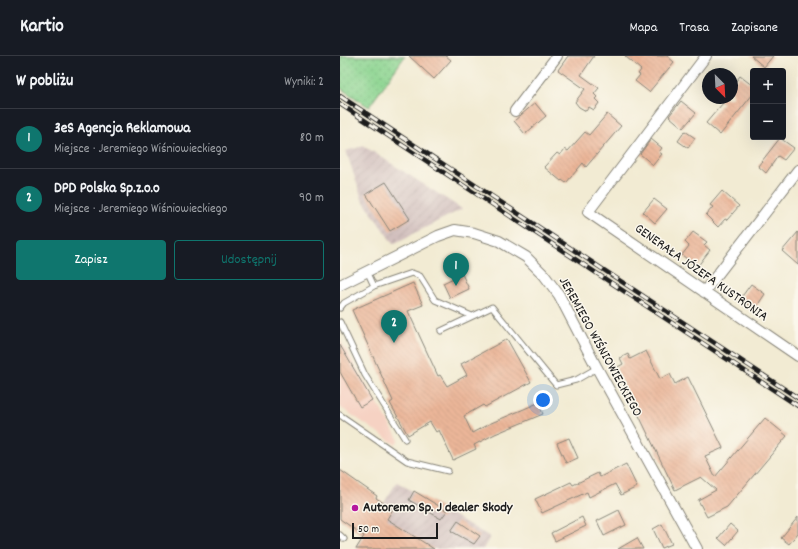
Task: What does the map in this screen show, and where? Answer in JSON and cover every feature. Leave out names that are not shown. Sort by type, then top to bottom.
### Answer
[{"type":"street","points":[[515,111],[557,56]]},
{"type":"street","name":"GENERAŁA JÓZEFA KUSTRONIA","points":[[706,56],[588,212],[798,356]]},
{"type":"street","points":[[704,292],[798,170]]},
{"type":"street","name":"JEREMIEGO WIŚNIOWIECKIEGO","points":[[340,285],[438,236],[455,230],[474,233],[499,241],[526,257],[547,280],[558,295],[697,549]]},
{"type":"lane","points":[[367,272],[374,286]]},
{"type":"lane","points":[[340,308],[344,303],[374,286],[412,273],[420,276],[435,300],[472,316]]},
{"type":"lane","points":[[441,331],[492,307],[556,385],[576,380],[597,368]]},
{"type":"lane","points":[[340,322],[365,375],[405,439]]},
{"type":"lane","points":[[340,415],[407,461],[448,470]]},
{"type":"shaded area","points":[[364,146],[462,209],[393,244],[362,199],[346,151]]},
{"type":"shaded area","points":[[340,340],[399,440],[395,444],[340,407]]},
{"type":"shaded area","points":[[397,482],[490,537],[483,549],[355,549]]},
{"type":"green space","points":[[340,56],[405,56],[369,107],[340,88]]},
{"type":"building","points":[[409,56],[446,56],[451,60],[434,79]]},
{"type":"building","points":[[568,56],[594,56],[581,75],[599,88],[594,94],[597,97],[595,99],[599,103],[594,110],[589,107],[586,111],[579,107],[575,102],[585,89],[558,70]]},
{"type":"building","points":[[625,56],[667,56],[674,62],[649,92],[635,81],[640,75],[638,74],[641,70]]},
{"type":"building","points":[[751,56],[773,56],[764,67]]},
{"type":"building","points":[[740,76],[750,84],[750,98],[720,135],[706,123],[722,104],[738,104],[738,78]]},
{"type":"building","points":[[681,101],[696,113],[683,128],[669,116]]},
{"type":"building","points":[[535,103],[546,116],[525,134],[514,121]]},
{"type":"building","points":[[607,114],[621,126],[586,167],[583,163],[566,183],[562,180],[561,181],[544,167],[557,153],[560,155],[565,149],[568,151],[585,132],[589,135]]},
{"type":"building","points":[[685,131],[695,138],[688,148],[678,141]]},
{"type":"building","points":[[651,139],[662,148],[659,152],[662,154],[653,165],[640,154]]},
{"type":"building","points":[[778,140],[783,140],[794,148],[784,160],[778,156],[766,173],[758,166]]},
{"type":"building","points":[[386,182],[410,219],[390,231],[366,194]]},
{"type":"building","points":[[722,191],[739,206],[727,220],[725,219],[718,227],[706,215],[713,207],[710,205]]},
{"type":"building","points":[[654,199],[667,209],[655,223],[643,212]]},
{"type":"building","points":[[693,232],[707,242],[704,245],[710,250],[697,267],[682,255],[689,246],[685,242]]},
{"type":"building","points":[[798,232],[798,265],[782,251]]},
{"type":"building","points":[[462,274],[469,289],[450,298],[443,283]]},
{"type":"building","points":[[413,283],[423,305],[408,311],[438,376],[440,375],[447,386],[467,375],[461,364],[507,339],[531,382],[485,407],[483,405],[464,416],[472,433],[538,403],[543,414],[495,434],[474,445],[476,449],[453,460],[439,430],[436,432],[430,422],[408,435],[390,403],[393,401],[352,310]]},
{"type":"building","points":[[751,284],[765,294],[755,309],[740,299]]},
{"type":"building","points":[[340,345],[372,400],[360,407],[340,372]]},
{"type":"building","points":[[646,351],[660,379],[670,374],[675,384],[688,377],[723,448],[705,456],[715,477],[765,418],[787,436],[727,507],[707,517],[698,500],[716,490],[701,477],[675,490],[616,368],[623,364],[620,358],[628,354],[630,359]]},
{"type":"building","points":[[569,438],[578,458],[566,463],[557,443]]},
{"type":"building","points":[[626,464],[637,487],[621,495],[615,484],[589,497],[587,492],[542,513],[535,499],[571,482],[573,485],[598,473],[600,477]]},
{"type":"building","points":[[340,470],[377,496],[376,498],[393,509],[387,519],[434,549],[356,549],[364,536],[340,519]]},
{"type":"building","points":[[414,491],[447,511],[441,519],[409,500]]},
{"type":"building","points":[[619,510],[626,525],[604,536],[597,521]]},
{"type":"building","points":[[582,517],[586,526],[555,541],[551,533]]},
{"type":"building","points":[[798,517],[798,533],[789,544],[781,538]]},
{"type":"building","points":[[458,521],[480,536],[474,544],[451,531]]},
{"type":"building","points":[[662,524],[672,544],[662,548],[653,529]]},
{"type":"building","points":[[730,524],[738,531],[726,545],[718,538]]},
{"type":"building","points":[[637,538],[643,549],[618,549]]},
{"type":"railway","points":[[340,96],[798,398]]},
{"type":"railway","points":[[340,104],[798,406]]},
{"type":"place","name":"3eS Agencja Reklamowa","points":[[456,286]]},
{"type":"place","name":"DPD Polska Sp.z.o.o","points":[[394,343]]},
{"type":"place","name":"Autoremo Sp. J dealer Skody","points":[[355,508]]}]
